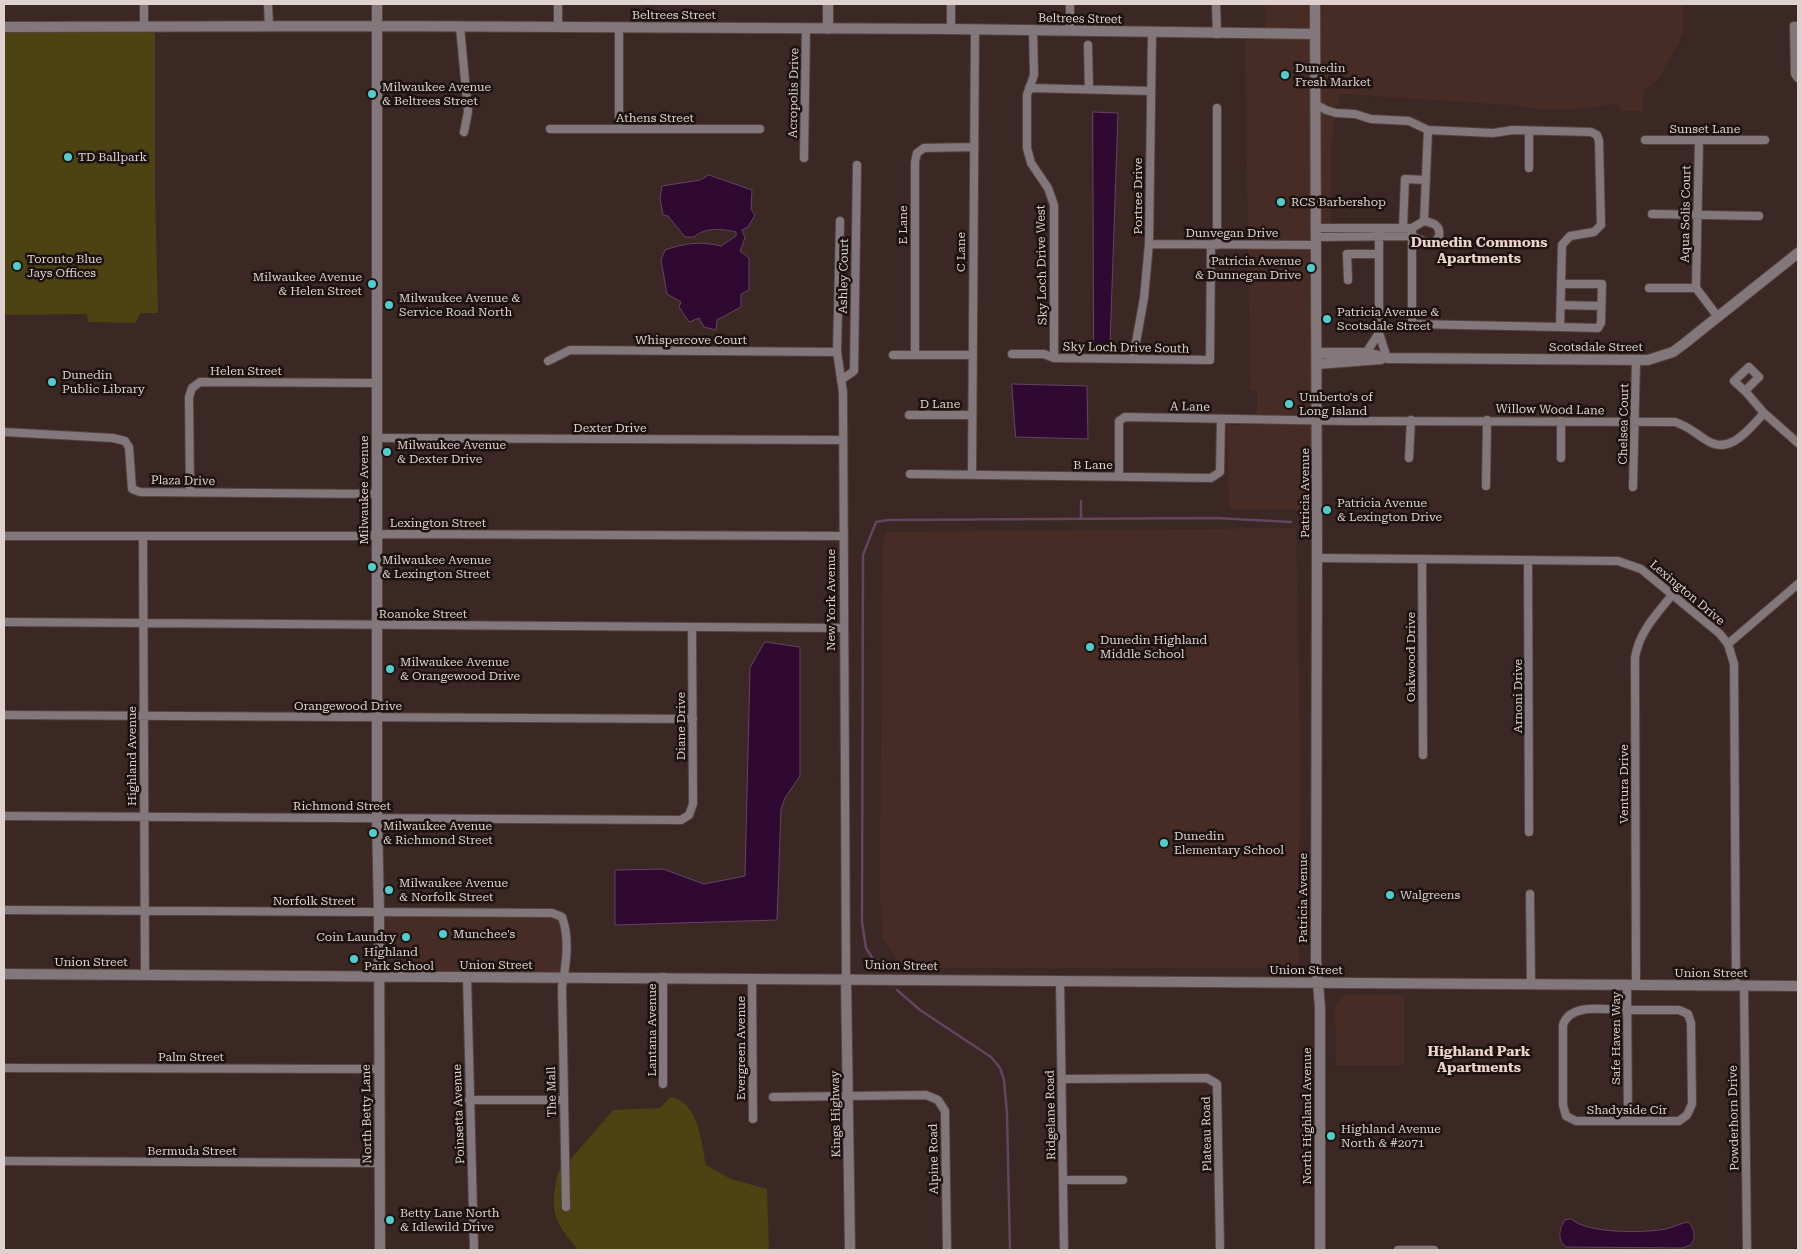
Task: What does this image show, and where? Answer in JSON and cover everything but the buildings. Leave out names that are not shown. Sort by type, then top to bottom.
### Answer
[{"type":"street","points":[[144,4],[144,27]]},
{"type":"street","points":[[268,4],[268,27]]},
{"type":"street","name":"Milwaukee Avenue","points":[[377,4],[376,818],[379,977]]},
{"type":"street","points":[[558,4],[558,27]]},
{"type":"street","points":[[828,4],[828,29]]},
{"type":"street","points":[[951,4],[951,29]]},
{"type":"street","points":[[1070,4],[1070,31]]},
{"type":"street","points":[[1216,4],[1216,34]]},
{"type":"street","name":"Patricia Avenue","points":[[1315,4],[1317,358],[1316,896],[1318,982]]},
{"type":"street","points":[[1796,26],[1795,74],[1798,78]]},
{"type":"street","name":"Beltrees Street","points":[[4,27],[806,28],[1315,34]]},
{"type":"street","points":[[460,27],[468,112],[464,132]]},
{"type":"street","points":[[619,28],[619,129]]},
{"type":"street","name":"Acropolis Drive","points":[[804,158],[806,28]]},
{"type":"street","name":"C Lane","points":[[972,475],[974,29]]},
{"type":"street","name":"Sky Loch Drive West","points":[[1033,30],[1034,75],[1027,96],[1028,156],[1048,188],[1054,205],[1054,358]]},
{"type":"street","name":"Portree Drive","points":[[1133,359],[1144,298],[1149,244],[1152,33]]},
{"type":"street","points":[[1088,45],[1089,89]]},
{"type":"street","points":[[1029,88],[1151,91]]},
{"type":"street","points":[[1316,104],[1336,113],[1355,114],[1371,119],[1409,121],[1428,130],[1494,133],[1513,130],[1591,132],[1597,135],[1599,141],[1601,225],[1594,232],[1574,234],[1565,240],[1561,251],[1560,327]]},
{"type":"street","points":[[1214,245],[1217,108]]},
{"type":"street","name":"Athens Street","points":[[550,129],[760,129]]},
{"type":"street","points":[[1379,232],[1412,232],[1424,221],[1428,130]]},
{"type":"street","points":[[1529,168],[1530,131]]},
{"type":"street","name":"Sunset Lane","points":[[1645,140],[1765,140]]},
{"type":"street","name":"Aqua Solis Court","points":[[1696,288],[1698,141]]},
{"type":"street","name":"E Lane","points":[[914,355],[915,162],[918,153],[924,148],[973,147]]},
{"type":"street","name":"Ashley Court","points":[[841,380],[854,371],[857,164]]},
{"type":"street","points":[[1402,228],[1405,179],[1426,180]]},
{"type":"street","points":[[1652,214],[1759,216]]},
{"type":"street","name":"New York Avenue","points":[[840,221],[837,352],[841,380],[842,440],[846,978]]},
{"type":"street","points":[[1379,232],[1402,228],[1430,243],[1438,240],[1439,228],[1431,222],[1424,221]]},
{"type":"street","points":[[1379,232],[1379,333],[1387,358]]},
{"type":"street","name":"Dunvegan Drive","points":[[1149,244],[1214,245],[1379,232]]},
{"type":"street","points":[[1412,232],[1412,324],[1598,328],[1602,284],[1561,284]]},
{"type":"street","name":"Sky Loch Drive South","points":[[1012,354],[1044,354],[1054,358],[1210,360],[1214,245]]},
{"type":"street","name":"Scotsdale Street","points":[[1317,358],[1366,353],[1387,358],[1636,361],[1659,358],[1673,352],[1798,253]]},
{"type":"street","points":[[1348,280],[1347,254],[1379,254]]},
{"type":"street","points":[[1649,288],[1696,288],[1718,317]]},
{"type":"street","points":[[1560,305],[1601,306]]},
{"type":"street","points":[[1366,353],[1379,333]]},
{"type":"street","name":"Whispercove Court","points":[[548,361],[570,350],[837,352]]},
{"type":"street","points":[[893,355],[972,355]]},
{"type":"street","name":"Scotsdale Street","points":[[1317,358],[1374,361],[1387,358]]},
{"type":"street","name":"Chelsea Court","points":[[1633,487],[1636,361]]},
{"type":"street","name":"Helen Street","points":[[190,492],[189,397],[192,388],[200,382],[377,383]]},
{"type":"street","points":[[1745,391],[1764,413],[1798,443]]},
{"type":"street","name":"Willow Wood Lane","points":[[1317,420],[1487,420],[1680,424],[1696,431],[1706,440],[1723,445],[1737,440],[1764,413]]},
{"type":"street","name":"D Lane","points":[[908,415],[972,415]]},
{"type":"street","name":"A Lane","points":[[1119,476],[1119,421],[1125,417],[1317,420]]},
{"type":"street","name":"B Lane","points":[[910,474],[1216,476],[1220,472],[1221,463],[1221,419]]},
{"type":"street","points":[[1410,458],[1411,420]]},
{"type":"street","points":[[1486,486],[1487,420]]},
{"type":"street","points":[[1561,421],[1561,458]]},
{"type":"street","name":"Plaza Drive","points":[[4,432],[125,441],[129,447],[132,489],[140,492],[376,494]]},
{"type":"street","name":"Dexter Drive","points":[[377,438],[842,440]]},
{"type":"street","name":"Lexington Street","points":[[4,536],[843,536]]},
{"type":"street","name":"Highland Avenue","points":[[143,537],[145,975]]},
{"type":"street","name":"Lexington Drive","points":[[1317,558],[1618,561],[1641,569],[1720,634],[1728,644],[1734,664],[1740,986]]},
{"type":"street","name":"Oakwood Drive","points":[[1422,559],[1423,755]]},
{"type":"street","name":"Arnoni Drive","points":[[1528,560],[1529,832]]},
{"type":"street","points":[[1728,644],[1798,584]]},
{"type":"street","name":"Ventura Drive","points":[[1632,985],[1635,658],[1637,643],[1644,630],[1672,596]]},
{"type":"street","name":"Roanoke Street","points":[[4,622],[843,628]]},
{"type":"street","name":"Diane Drive","points":[[681,820],[689,815],[693,804],[692,627]]},
{"type":"street","name":"Orangewood Drive","points":[[4,715],[693,719]]},
{"type":"street","name":"Richmond Street","points":[[4,816],[681,820]]},
{"type":"street","points":[[1530,894],[1531,984]]},
{"type":"street","name":"Norfolk Street","points":[[4,910],[552,913],[562,916],[566,928],[564,977]]},
{"type":"street","name":"Union Street","points":[[4,974],[846,978],[1798,986]]},
{"type":"street","name":"North Betty Lane","points":[[379,977],[380,1250]]},
{"type":"street","name":"Poinsetta Avenue","points":[[466,977],[469,1100],[473,1152],[474,1250]]},
{"type":"street","name":"The Mall","points":[[564,977],[562,988],[566,1207]]},
{"type":"street","name":"Lantana Avenue","points":[[663,977],[663,1084]]},
{"type":"street","name":"Evergreen Avenue","points":[[752,978],[752,1119]]},
{"type":"street","name":"Kings Highway","points":[[846,978],[850,1250]]},
{"type":"street","name":"Ridgelane Road","points":[[1060,980],[1064,1250]]},
{"type":"street","name":"North Highland Avenue","points":[[1318,982],[1320,1016],[1320,1250]]},
{"type":"street","name":"Safe Haven Way","points":[[1628,1120],[1627,1010],[1632,985]]},
{"type":"street","name":"Powderhorn Drive","points":[[1740,986],[1747,1250]]},
{"type":"street","name":"Shadyside Cir","points":[[1574,1010],[1627,1010],[1678,1010],[1688,1014],[1692,1023],[1692,1104],[1687,1115],[1679,1121],[1576,1122],[1566,1116],[1563,1105],[1563,1025],[1566,1016],[1574,1010]]},
{"type":"street","name":"Palm Street","points":[[4,1068],[379,1069]]},
{"type":"street","name":"Plateau Road","points":[[1062,1080],[1207,1078],[1217,1084],[1220,1250]]},
{"type":"street","name":"Alpine Road","points":[[849,1096],[926,1095],[938,1100],[942,1105],[945,1112],[946,1250]]},
{"type":"street","points":[[773,1097],[849,1096]]},
{"type":"street","points":[[469,1100],[564,1100]]},
{"type":"street","name":"Bermuda Street","points":[[4,1161],[380,1163]]},
{"type":"street","points":[[1063,1180],[1123,1180]]},
{"type":"street","points":[[1398,1250],[1434,1250]]},
{"type":"shaded area","points":[[1265,4],[1311,4],[1311,30],[1266,29]]},
{"type":"shaded area","points":[[1319,4],[1683,4],[1683,35],[1659,78],[1643,91],[1643,111],[1621,111],[1617,104],[1577,109],[1538,109],[1509,105],[1343,94],[1339,98],[1339,105],[1333,105],[1333,107],[1319,101]]},
{"type":"shaded area","points":[[4,31],[155,32],[155,191],[158,313],[141,313],[135,323],[88,322],[87,314],[4,315]]},
{"type":"shaded area","points":[[1245,38],[1266,41],[1266,38],[1311,39],[1312,241],[1248,240]]},
{"type":"shaded area","points":[[1093,112],[1118,113],[1110,345],[1094,347]]},
{"type":"shaded area","points":[[1320,112],[1335,117],[1331,145],[1331,224],[1320,224]]},
{"type":"shaded area","points":[[709,175],[752,190],[751,209],[755,215],[748,227],[742,230],[745,238],[740,251],[749,258],[749,290],[741,294],[741,307],[717,320],[716,330],[704,327],[699,318],[689,322],[679,307],[681,302],[667,294],[661,260],[665,250],[686,244],[700,243],[721,246],[736,236],[736,232],[708,230],[694,237],[685,237],[668,216],[663,215],[660,198],[662,186],[700,180]]},
{"type":"shaded area","points":[[1248,249],[1312,250],[1313,415],[1257,414],[1257,390],[1250,390]]},
{"type":"shaded area","points":[[1012,384],[1087,386],[1088,439],[1016,437]]},
{"type":"shaded area","points":[[1227,425],[1313,425],[1313,510],[1229,509]]},
{"type":"shaded area","name":"Dunedin Highland Middle School","points":[[1296,528],[1300,745],[1299,968],[901,968],[883,938],[880,895],[882,549],[886,532]]},
{"type":"shaded area","points":[[765,642],[800,647],[800,776],[785,798],[781,809],[777,920],[615,925],[615,870],[663,869],[704,884],[745,876],[750,668]]},
{"type":"shaded area","points":[[383,917],[552,918],[559,920],[562,929],[561,972],[383,972]]},
{"type":"shaded area","points":[[1344,995],[1404,995],[1404,1065],[1336,1065],[1335,1005]]},
{"type":"shaded area","points":[[670,1097],[680,1100],[693,1114],[700,1134],[706,1165],[731,1179],[767,1189],[769,1250],[578,1250],[563,1230],[555,1214],[554,1206],[558,1172],[561,1169],[562,1211],[569,1211],[569,1161],[613,1110],[660,1108]]},
{"type":"shaded area","points":[[1571,1219],[1579,1224],[1603,1230],[1631,1232],[1666,1229],[1688,1222],[1692,1227],[1694,1236],[1691,1245],[1682,1248],[1566,1247],[1561,1241],[1560,1230],[1565,1220]]},
{"type":"waterway","points":[[1081,501],[1081,519]]},
{"type":"waterway","points":[[878,967],[866,948],[862,922],[863,555],[876,522],[887,520],[1216,518],[1291,522]]},
{"type":"waterway","points":[[897,990],[920,1010],[991,1057],[1000,1068],[1004,1080],[1007,1114],[1010,1250]]},
{"type":"place","name":"Dunedin Fresh Market","points":[[1285,75]]},
{"type":"place","name":"Milwaukee Avenue & Beltrees Street","points":[[372,94]]},
{"type":"place","name":"TD Ballpark","points":[[68,157]]},
{"type":"place","name":"RCS Barbershop","points":[[1281,202]]},
{"type":"place","name":"Toronto Blue Jays Offices","points":[[17,266]]},
{"type":"place","name":"Patricia Avenue & Dunnegan Drive","points":[[1311,268]]},
{"type":"place","name":"Milwaukee Avenue & Helen Street","points":[[372,284]]},
{"type":"place","name":"Milwaukee Avenue & Service Road North","points":[[389,305]]},
{"type":"place","name":"Patricia Avenue & Scotsdale Street","points":[[1327,319]]},
{"type":"place","name":"Dunedin Public Library","points":[[52,382]]},
{"type":"place","name":"Umberto's of Long Island","points":[[1289,404]]},
{"type":"place","name":"Milwaukee Avenue & Dexter Drive","points":[[387,452]]},
{"type":"place","name":"Patricia Avenue & Lexington Drive","points":[[1327,510]]},
{"type":"place","name":"Milwaukee Avenue & Lexington Street","points":[[372,567]]},
{"type":"place","name":"Dunedin Highland Middle School","points":[[1090,647]]},
{"type":"place","name":"Milwaukee Avenue & Orangewood Drive","points":[[390,669]]},
{"type":"place","name":"Milwaukee Avenue & Richmond Street","points":[[373,833]]},
{"type":"place","name":"Dunedin Elementary School","points":[[1164,843]]},
{"type":"place","name":"Milwaukee Avenue & Norfolk Street","points":[[389,890]]},
{"type":"place","name":"Walgreens","points":[[1390,895]]},
{"type":"place","name":"Munchee's","points":[[443,934]]},
{"type":"place","name":"Coin Laundry","points":[[406,937]]},
{"type":"place","name":"Highland Park School","points":[[354,959]]},
{"type":"place","name":"Highland Avenue North & #2071","points":[[1331,1136]]},
{"type":"place","name":"Betty Lane North & Idlewild Drive","points":[[390,1220]]},
{"type":"district","name":"Dunedin Commons Apartments","points":[[1479,252]]},
{"type":"district","name":"Highland Park Apartments","points":[[1479,1060]]}]
